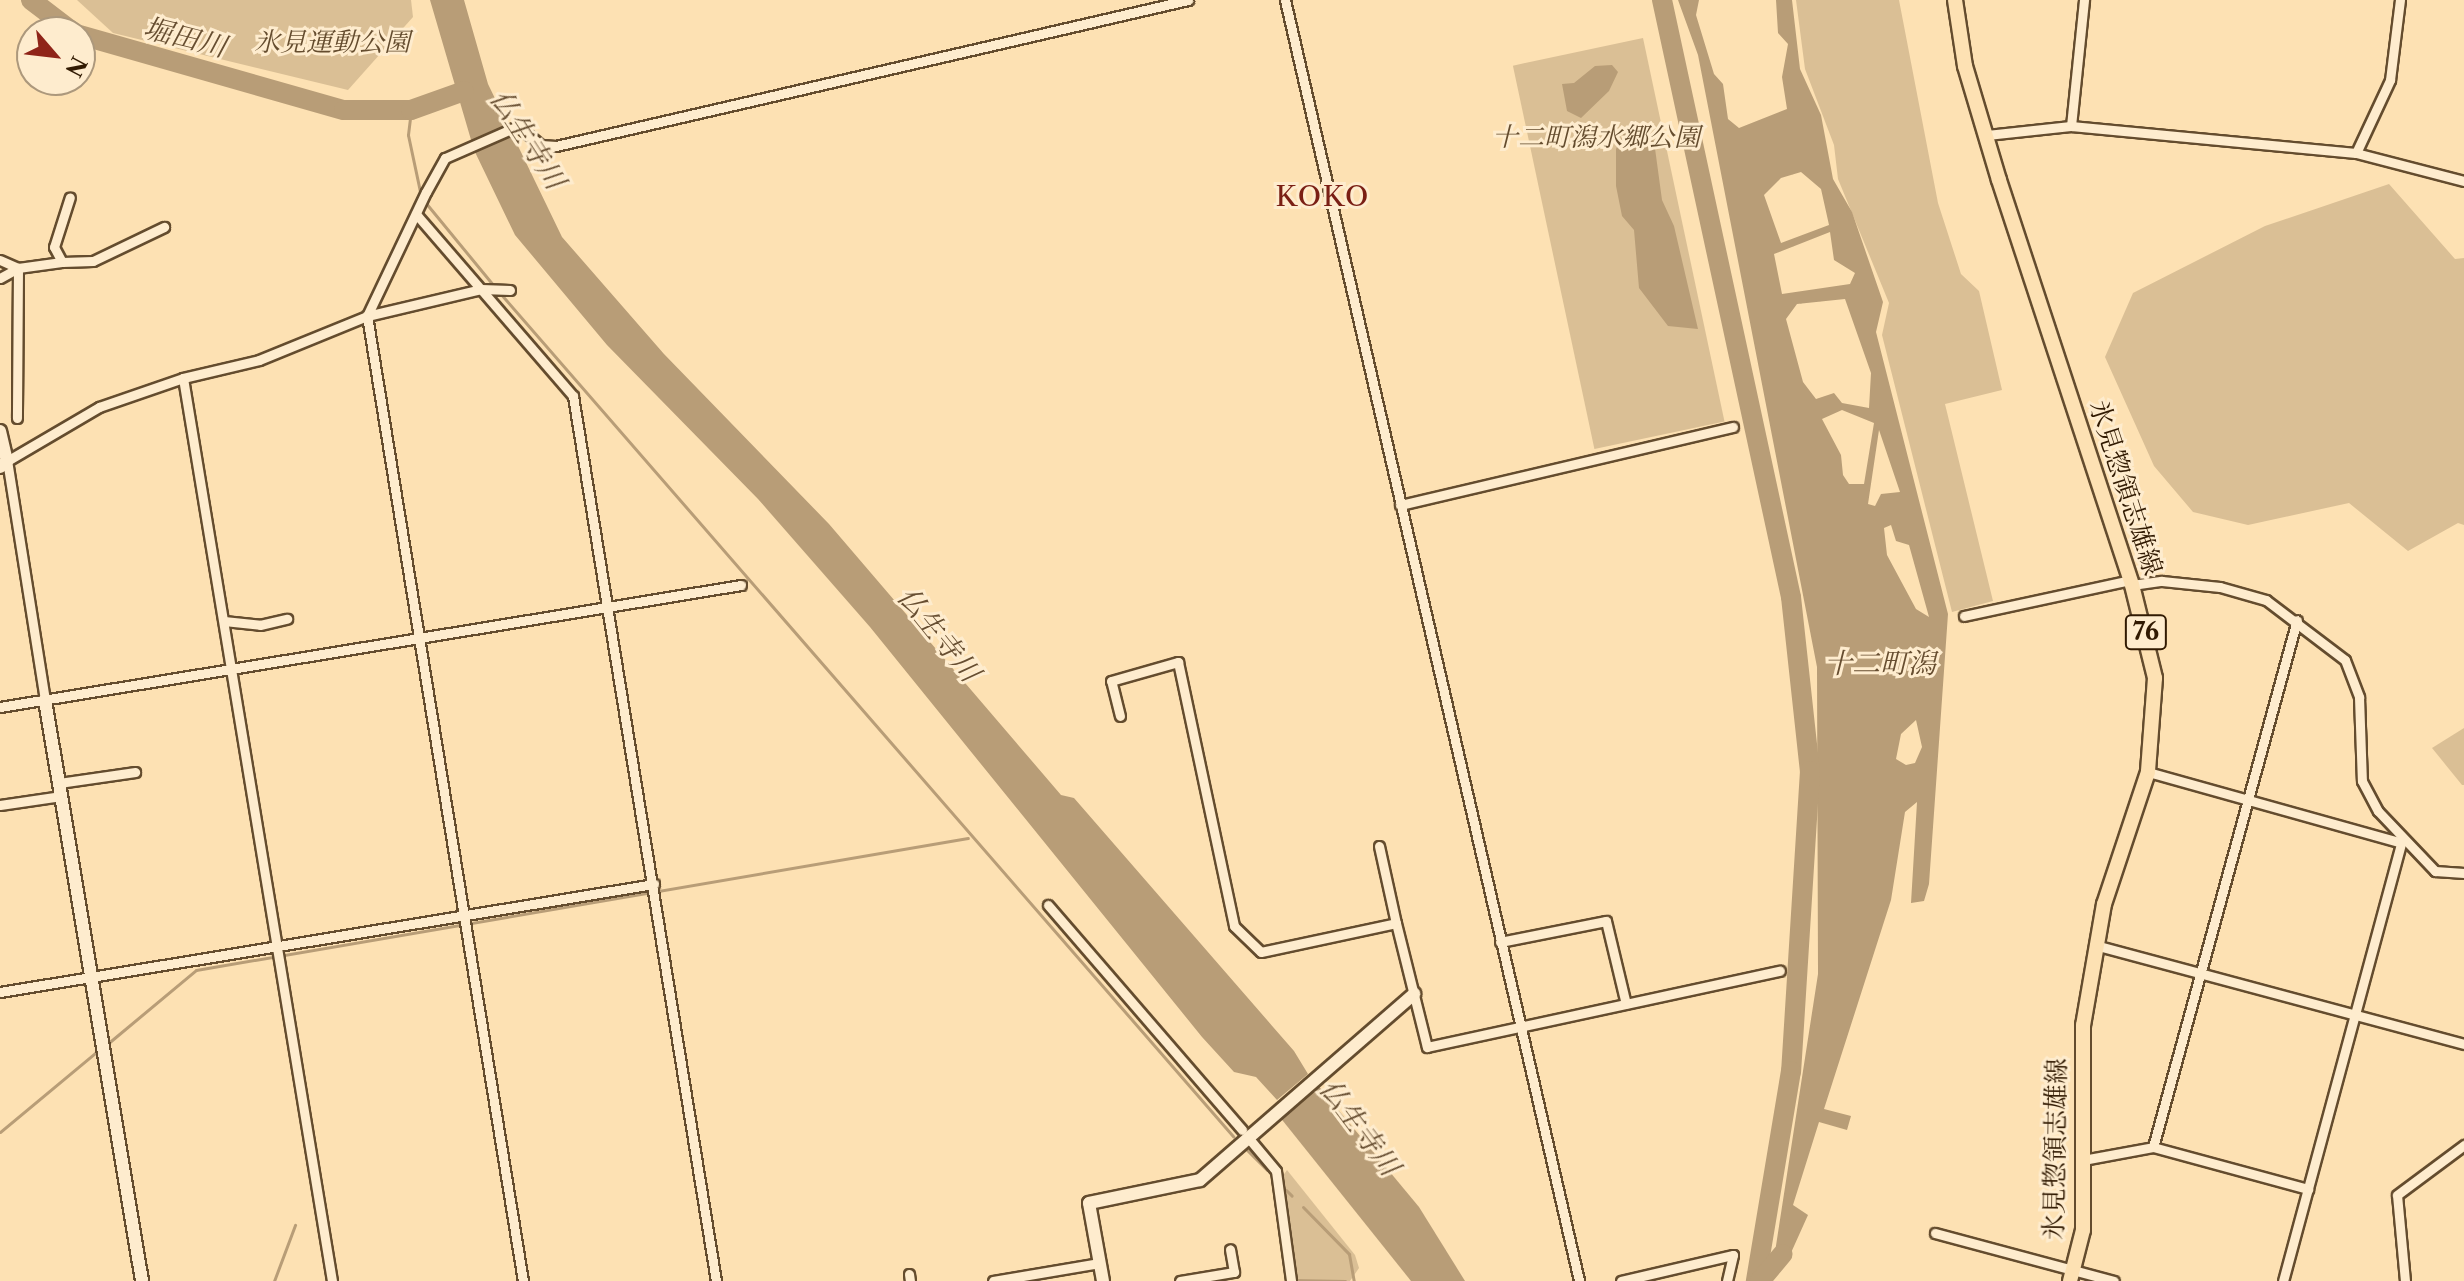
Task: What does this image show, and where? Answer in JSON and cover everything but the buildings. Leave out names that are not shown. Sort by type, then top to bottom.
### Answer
[{"type":"main road","name":"氷見惣領志雄線","points":[[1955,0],[1987,135],[2131,582],[2155,678],[2148,772],[2095,945],[2083,1025],[2083,1230],[2071,1276]]},
{"type":"street","points":[[523,1281],[367,316],[426,192],[445,158],[466,145],[518,126],[541,145],[556,146],[1188,0]]},
{"type":"street","points":[[1285,0],[1518,1026],[1579,1281]]},
{"type":"street","points":[[2071,126],[2084,0]]},
{"type":"street","points":[[2356,153],[2390,80],[2400,0]]},
{"type":"street","points":[[1987,135],[2071,126],[2356,153],[2464,181]]},
{"type":"street","points":[[62,262],[54,247],[70,197]]},
{"type":"street","points":[[416,214],[573,396],[716,1281]]},
{"type":"street","points":[[0,278],[18,268],[93,261],[164,227]]},
{"type":"street","points":[[0,260],[18,268]]},
{"type":"street","points":[[17,418],[18,268]]},
{"type":"street","points":[[4,464],[99,407],[183,378],[259,360],[367,316],[481,289],[510,290]]},
{"type":"street","points":[[183,378],[332,1281]]},
{"type":"street","points":[[1400,505],[1733,427]]},
{"type":"street","points":[[0,431],[142,1281]]},
{"type":"street","points":[[1964,616],[2131,582],[2162,581],[2220,587],[2266,600],[2297,620],[2345,660],[2359,697],[2362,781],[2401,840],[2435,871],[2464,873]]},
{"type":"street","points":[[0,707],[233,672],[741,585]]},
{"type":"street","points":[[224,621],[260,625],[287,619]]},
{"type":"street","points":[[2153,1147],[2297,620]]},
{"type":"street","points":[[1120,716],[1111,681],[1178,662],[1234,926],[1261,952],[1396,923]]},
{"type":"street","points":[[0,805],[135,772]]},
{"type":"street","points":[[2148,772],[2401,840]]},
{"type":"street","points":[[2283,1281],[2401,840]]},
{"type":"street","points":[[1379,846],[1427,1047],[1780,971]]},
{"type":"street","points":[[0,992],[654,884]]},
{"type":"street","points":[[1048,905],[1242,1130]]},
{"type":"street","points":[[1500,942],[1606,921],[1626,1004]]},
{"type":"street","points":[[2095,945],[2464,1044]]},
{"type":"street","points":[[1103,1281],[1089,1203],[1200,1180],[1264,1121],[1414,994]]},
{"type":"street","points":[[1251,1141],[1276,1171],[1291,1281]]},
{"type":"street","points":[[2405,1281],[2397,1195],[2464,1145]]},
{"type":"street","points":[[2083,1160],[2153,1147],[2308,1189]]},
{"type":"street","points":[[1935,1233],[2071,1276],[2114,1281]]},
{"type":"street","points":[[1180,1281],[1234,1272],[1230,1249]]},
{"type":"street","points":[[1621,1281],[1733,1255],[1727,1281]]},
{"type":"street","points":[[993,1281],[1099,1263]]},
{"type":"green space","name":"氷見運動公園","points":[[77,0],[411,0],[413,17],[348,90],[113,33]]},
{"type":"green space","points":[[1796,0],[1899,0],[1938,203],[1961,274],[1979,291],[2002,390],[1945,404],[1993,601],[1952,612],[1882,335],[1889,303],[1838,179],[1834,145],[1805,69]]},
{"type":"green space","name":"十二町潟水郷公園","points":[[1643,38],[1725,421],[1594,449],[1513,66]]},
{"type":"green space","points":[[2389,184],[2455,259],[2464,258],[2464,525],[2458,523],[2408,551],[2349,503],[2248,525],[2193,512],[2154,466],[2105,357],[2133,293],[2265,226]]},
{"type":"green space","points":[[2464,728],[2464,785],[2462,785],[2432,748]]},
{"type":"green space","points":[[1287,1170],[1355,1255],[1359,1268],[1350,1281],[1296,1281],[1280,1180]]},
{"type":"water","points":[[430,0],[464,0],[488,84],[562,237],[664,354],[829,524],[1061,795],[1074,798],[1294,1051],[1308,1074],[1277,1100],[1256,1077],[1234,1072],[1202,1037],[870,627],[758,499],[607,345],[515,235],[474,150]]},
{"type":"water","name":"十二町潟","points":[[1678,0],[1699,0],[1696,15],[1714,74],[1723,84],[1728,119],[1739,128],[1787,109],[1782,77],[1788,44],[1778,33],[1776,0],[1792,0],[1800,69],[1821,115],[1833,179],[1852,212],[1883,302],[1876,332],[1948,614],[1929,884],[1924,901],[1911,903],[1917,802],[1905,812],[1891,900],[1824,1109],[1851,1116],[1847,1130],[1819,1122],[1793,1205],[1808,1215],[1790,1255],[1775,1252],[1818,974],[1817,667],[1698,55]],"holes":[[[1801,172],[1821,189],[1829,225],[1781,243],[1764,195],[1781,178]],[[1830,232],[1834,260],[1855,273],[1850,284],[1782,294],[1774,254]],[[1845,299],[1871,373],[1869,408],[1842,403],[1834,393],[1816,399],[1803,382],[1786,319],[1797,304]],[[1842,410],[1874,423],[1864,484],[1849,484],[1843,475],[1841,455],[1822,419]],[[1879,430],[1900,492],[1881,494],[1875,506],[1868,504]],[[1891,525],[1896,541],[1909,545],[1929,617],[1916,609],[1887,555],[1884,528]],[[1916,720],[1922,747],[1915,763],[1906,765],[1896,759],[1901,734]]]},
{"type":"water","points":[[1612,65],[1618,72],[1609,91],[1581,118],[1567,111],[1562,84],[1574,83],[1595,66]]},
{"type":"water","points":[[1644,129],[1654,141],[1662,200],[1674,226],[1698,329],[1668,326],[1639,288],[1634,230],[1622,216],[1616,186],[1616,149],[1624,133]]},
{"type":"water","points":[[1316,1083],[1419,1207],[1465,1281],[1411,1281],[1279,1116]]},
{"type":"waterway","name":"堀田川","points":[[31,0],[52,16]]},
{"type":"waterway","name":"十二町潟","points":[[1662,0],[1791,597],[1810,771],[1791,1071],[1756,1281]]},
{"type":"waterway","name":"堀田川","points":[[96,40],[344,110],[411,110],[464,91]]},
{"type":"waterway","points":[[411,110],[408,135],[421,196]]},
{"type":"waterway","points":[[425,202],[494,286]]},
{"type":"waterway","points":[[499,292],[1233,1136]]},
{"type":"waterway","points":[[106,1045],[196,970],[968,838]]},
{"type":"waterway","points":[[0,1132],[100,1049]]},
{"type":"waterway","points":[[1247,1150],[1267,1170]]},
{"type":"waterway","points":[[1286,1190],[1292,1196]]},
{"type":"waterway","points":[[1303,1207],[1349,1254],[1354,1281]]},
{"type":"waterway","points":[[274,1281],[295,1225]]},
{"type":"waterway","points":[[1760,1281],[1783,1254]]},
{"type":"waterway","points":[[1294,1280],[1345,1281]]},
{"type":"district","name":"KOKO","points":[[1323,196]]},
{"type":"water label","name":"仏生寺川","points":[[528,139]]},
{"type":"water label","name":"仏生寺川","points":[[939,634]]},
{"type":"water label","name":"仏生寺川","points":[[1360,1127]]}]
